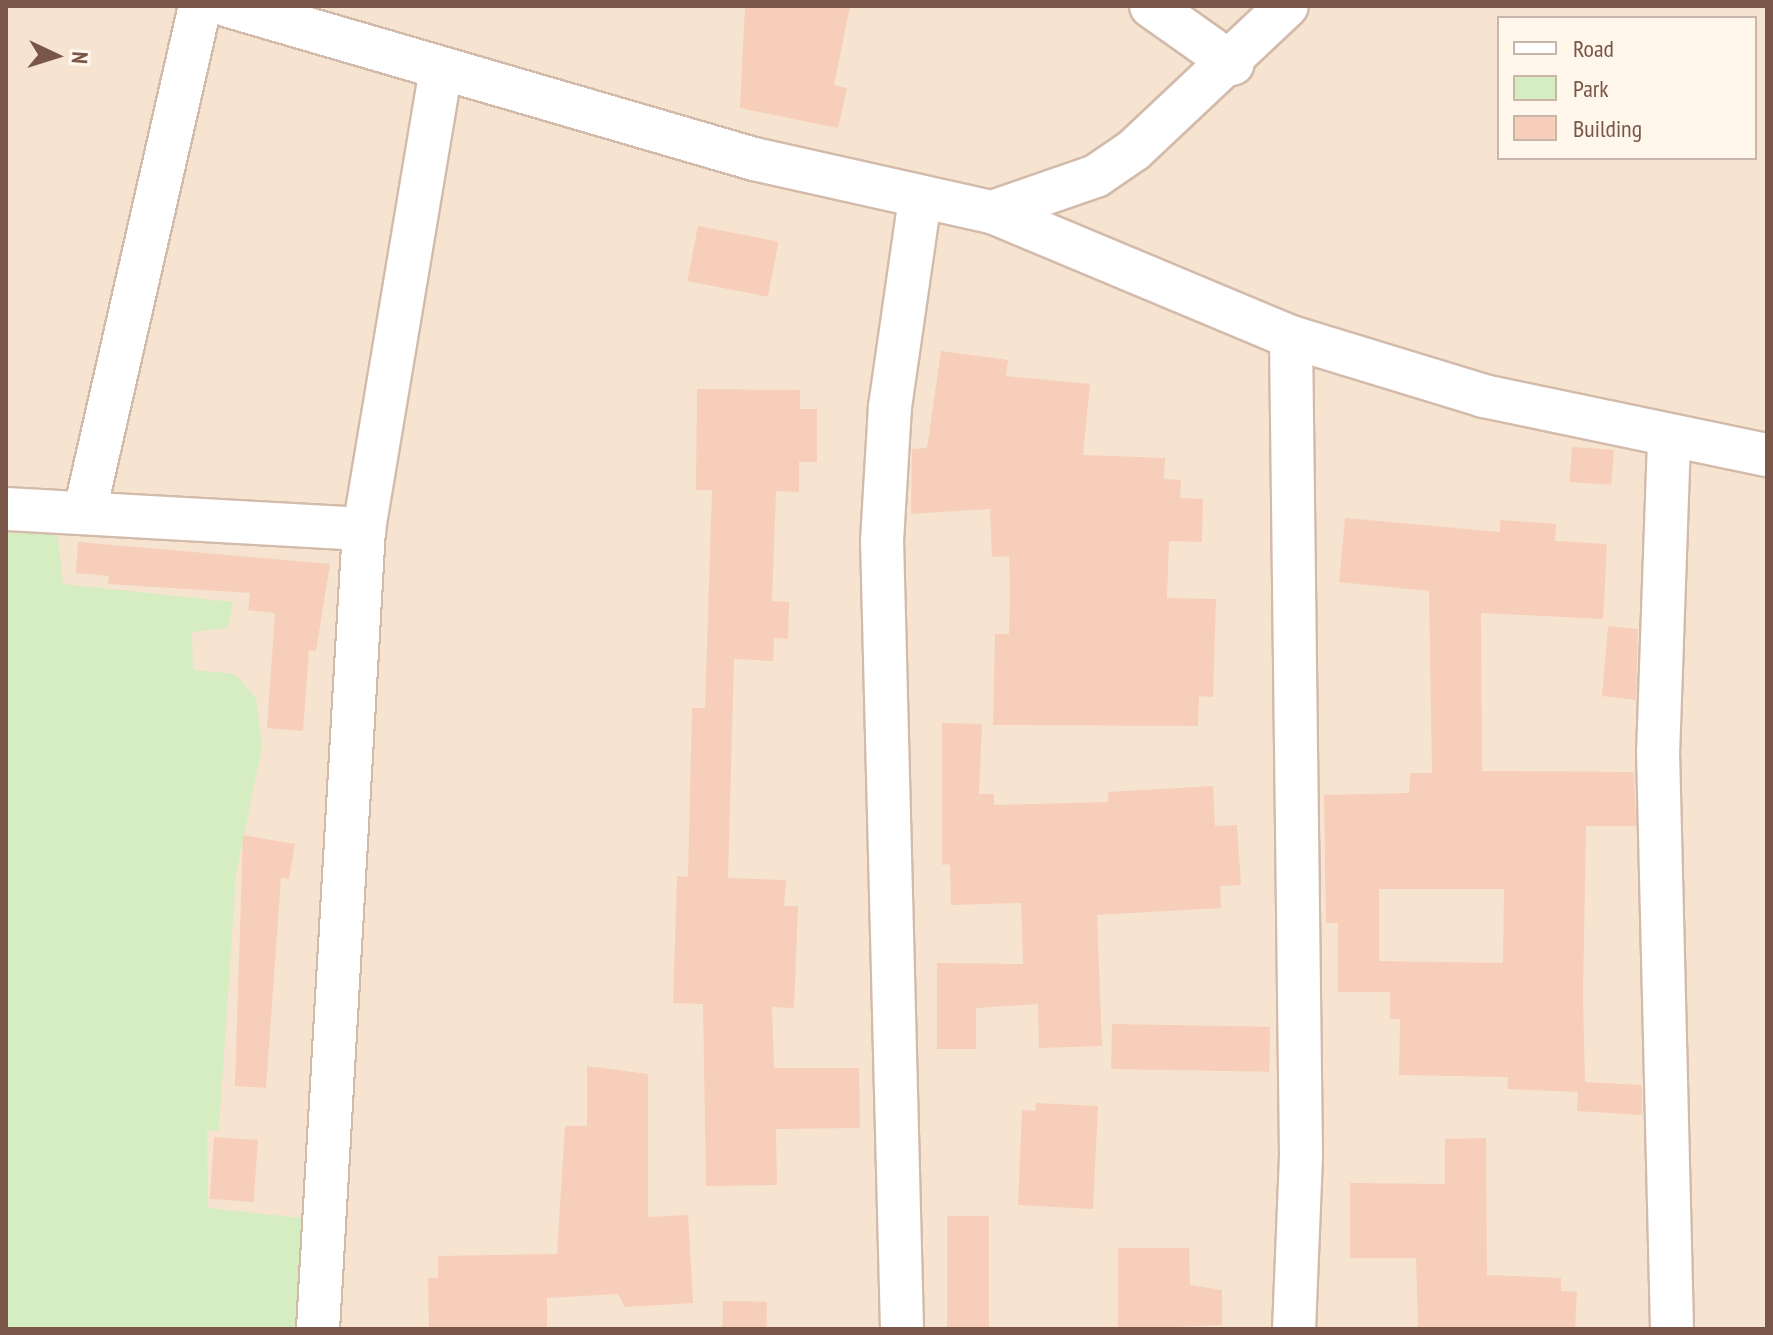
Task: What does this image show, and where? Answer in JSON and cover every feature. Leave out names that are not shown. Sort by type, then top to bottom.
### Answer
[{"type":"street","points":[[85,511],[200,6]]},
{"type":"street","points":[[229,6],[441,71],[920,200],[992,212],[1291,337],[1484,396],[1669,440],[1767,455]]},
{"type":"street","points":[[1151,6],[1233,64]]},
{"type":"street","points":[[992,212],[1096,176],[1173,120],[1233,64],[1287,6]]},
{"type":"street","points":[[318,1329],[364,529],[441,71]]},
{"type":"street","points":[[902,1329],[882,541],[890,407],[920,200]]},
{"type":"street","points":[[1291,337],[1301,1156],[1294,1329]]},
{"type":"street","points":[[1669,440],[1658,751],[1672,1329]]},
{"type":"street","points":[[6,509],[85,511],[364,529]]},
{"type":"shaded area","points":[[6,6],[1767,6],[1767,1329],[6,1329]]},
{"type":"green space","points":[[6,525],[57,526],[63,584],[233,602],[228,628],[192,632],[193,670],[235,674],[256,698],[262,747],[236,874],[219,1130],[207,1131],[208,1208],[302,1218],[295,1329],[6,1329]]},
{"type":"building","points":[[745,6],[850,6],[834,85],[847,88],[838,128],[740,108]]},
{"type":"building","points":[[698,226],[778,242],[768,297],[687,281]]},
{"type":"building","points":[[941,351],[1008,360],[1006,376],[1090,384],[1083,455],[1165,458],[1164,479],[1181,480],[1180,498],[1203,499],[1202,542],[1169,541],[1167,598],[1216,599],[1213,697],[1199,696],[1198,726],[993,725],[995,634],[1009,634],[1009,556],[992,557],[990,509],[911,514],[912,449],[927,448]]},
{"type":"building","points":[[697,389],[800,390],[800,409],[817,409],[817,462],[799,462],[799,492],[776,491],[772,601],[789,602],[788,639],[774,638],[773,661],[734,659],[728,878],[786,880],[784,906],[798,906],[794,1008],[772,1007],[774,1068],[859,1068],[860,1128],[776,1129],[777,1185],[706,1186],[703,1004],[673,1003],[677,876],[688,877],[692,708],[705,708],[712,490],[696,490]]},
{"type":"building","points":[[1572,447],[1614,450],[1611,485],[1570,482]]},
{"type":"building","points":[[1345,518],[1500,532],[1500,520],[1556,524],[1555,541],[1607,544],[1603,619],[1481,613],[1482,771],[1634,772],[1636,826],[1586,826],[1585,1082],[1642,1085],[1642,1115],[1577,1111],[1578,1092],[1507,1089],[1508,1077],[1399,1075],[1400,1019],[1390,1019],[1390,992],[1338,992],[1338,923],[1326,923],[1324,795],[1409,793],[1410,773],[1432,773],[1429,591],[1339,582]],"holes":[[[1379,889],[1504,889],[1503,963],[1379,961]]]},
{"type":"building","points":[[78,542],[330,564],[316,651],[309,650],[303,731],[267,728],[275,613],[248,610],[250,593],[108,584],[109,576],[76,573]]},
{"type":"building","points":[[1608,626],[1638,629],[1636,700],[1602,696]]},
{"type":"building","points":[[942,723],[982,724],[979,794],[994,794],[994,805],[1108,802],[1108,792],[1213,786],[1215,826],[1237,825],[1241,885],[1220,886],[1221,908],[1097,915],[1102,1046],[1039,1048],[1038,1004],[976,1008],[976,1049],[937,1049],[937,963],[1023,964],[1021,903],[951,905],[950,864],[942,865]]},
{"type":"building","points":[[243,835],[295,844],[289,879],[281,878],[266,1088],[235,1086]]},
{"type":"building","points":[[1112,1024],[1270,1027],[1269,1072],[1111,1069]]},
{"type":"building","points":[[587,1066],[648,1074],[648,1217],[688,1215],[693,1303],[625,1307],[618,1294],[547,1298],[547,1329],[429,1329],[428,1278],[438,1278],[438,1256],[557,1254],[565,1126],[587,1126]]},
{"type":"building","points":[[1036,1103],[1098,1106],[1093,1209],[1018,1205],[1022,1110],[1035,1111]]},
{"type":"building","points":[[214,1137],[258,1140],[254,1202],[210,1199]]},
{"type":"building","points":[[1486,1138],[1487,1275],[1561,1278],[1561,1291],[1577,1292],[1575,1329],[1418,1329],[1416,1258],[1350,1258],[1350,1183],[1445,1184],[1445,1139]]},
{"type":"building","points":[[947,1216],[989,1216],[989,1329],[947,1329]]},
{"type":"building","points":[[1118,1248],[1189,1248],[1190,1285],[1222,1290],[1222,1325],[1118,1329]]},
{"type":"building","points":[[723,1301],[767,1302],[767,1329],[723,1329]]}]
